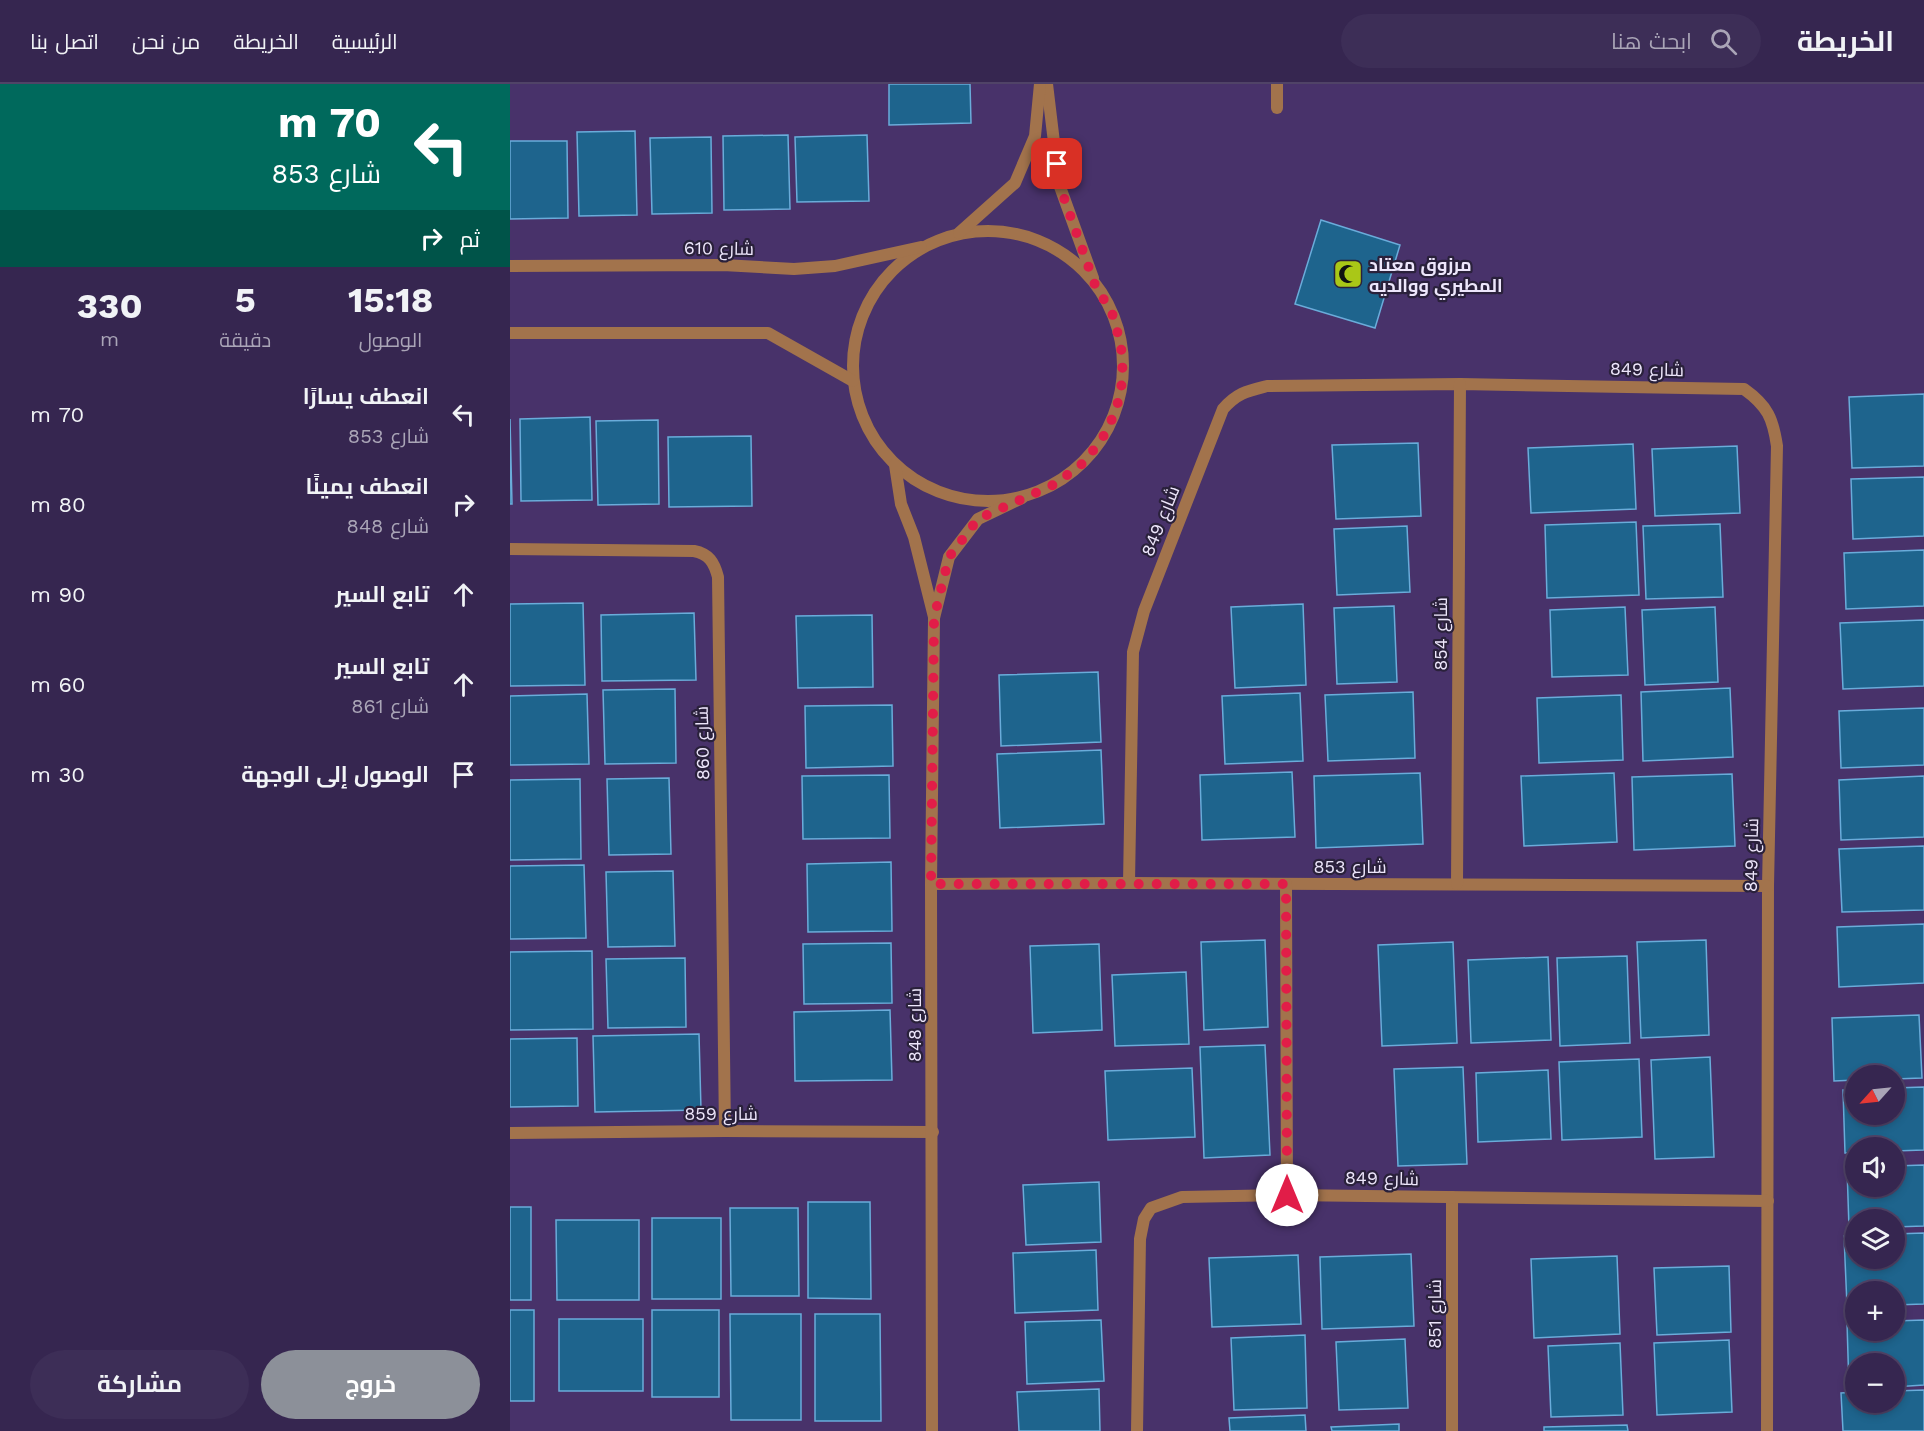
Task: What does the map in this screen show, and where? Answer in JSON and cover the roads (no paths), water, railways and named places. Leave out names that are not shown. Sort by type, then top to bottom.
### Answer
[{"type":"street","points":[[958,234],[1015,183],[1035,136],[1040,84]]},
{"type":"street","points":[[1047,84],[1059,184],[1095,285]]},
{"type":"street","points":[[1277,84],[1277,108]]},
{"type":"street","points":[[989,231],[1019,235],[1048,245],[1074,262],[1095,285],[1112,313],[1121,345],[1123,378],[1116,411],[1101,441],[1080,466],[1053,485],[1022,498],[988,502],[955,498],[922,485],[895,465],[874,441],[860,412],[853,381],[854,341],[868,302],[892,270],[925,246],[958,234],[989,231]]},
{"type":"street","name":"شارع 610","points":[[510,266],[723,265],[794,269],[835,266],[925,246]]},
{"type":"street","points":[[510,333],[768,333],[853,381]]},
{"type":"street","name":"شارع 849","points":[[1129,883],[1132,652],[1144,612],[1223,409],[1233,397],[1267,386],[1460,384],[1744,389],[1757,398],[1774,423],[1777,446],[1768,886],[1767,1431]]},
{"type":"street","name":"شارع 854","points":[[1457,884],[1460,384]]},
{"type":"street","name":"شارع 848","points":[[895,465],[901,504],[914,537],[934,618]]},
{"type":"street","name":"شارع 848","points":[[932,1431],[931,884],[934,618],[949,557],[978,519],[1022,498]]},
{"type":"street","name":"شارع 860","points":[[510,549],[694,551],[704,553],[715,566],[718,577],[725,1131]]},
{"type":"street","name":"شارع 853","points":[[931,884],[1768,886]]},
{"type":"street","points":[[1286,884],[1287,1195]]},
{"type":"street","name":"شارع 859","points":[[510,1133],[933,1132]]},
{"type":"street","name":"شارع 849","points":[[1137,1431],[1140,1239],[1144,1220],[1151,1208],[1182,1197],[1287,1195],[1768,1201]]},
{"type":"street","name":"شارع 851","points":[[1452,1197],[1452,1431]]},
{"type":"place","name":"مرزوق معتاد المطيري ووالديه","points":[[1348,274]]}]
